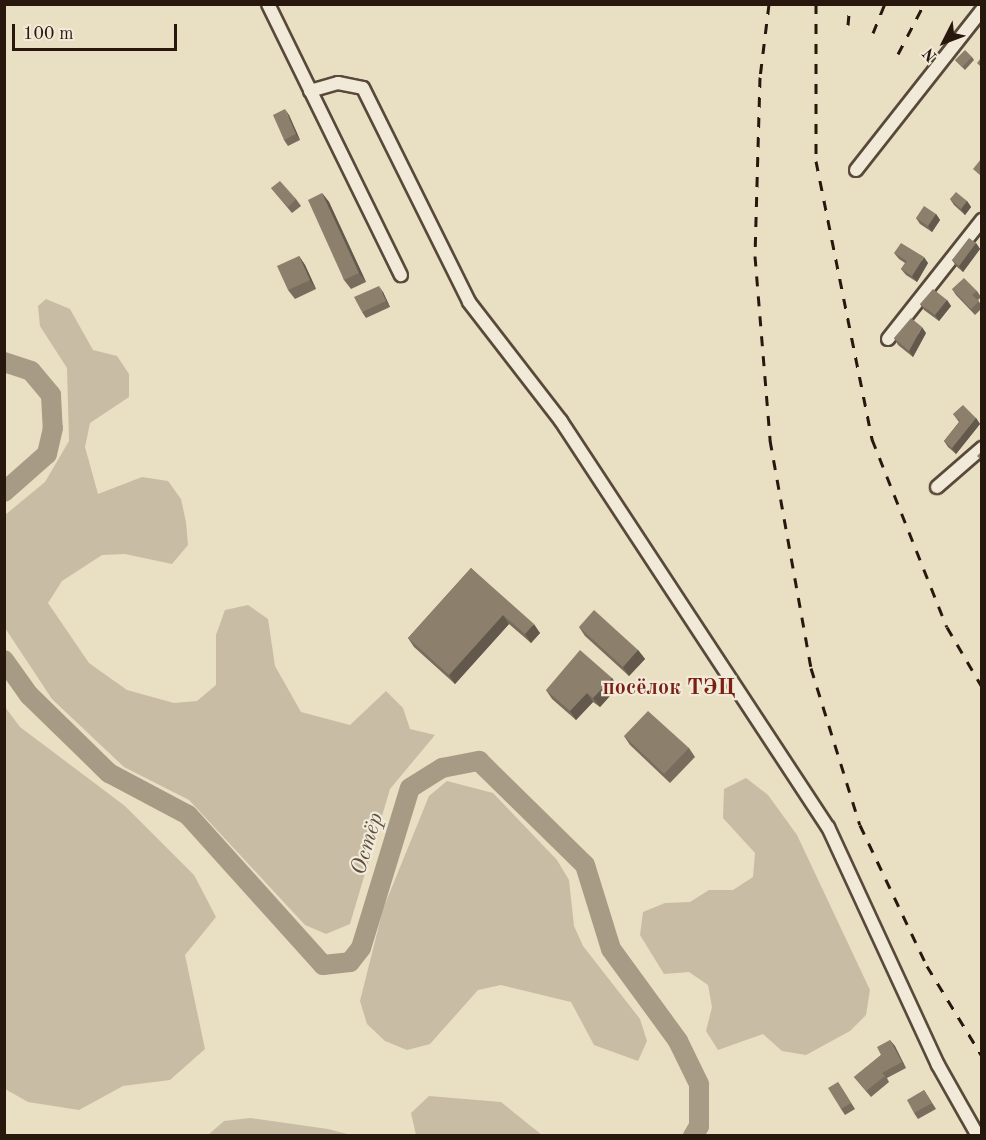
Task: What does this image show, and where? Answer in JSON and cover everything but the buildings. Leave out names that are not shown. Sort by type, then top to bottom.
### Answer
[{"type":"street","points":[[268,4],[401,275]]},
{"type":"street","points":[[856,170],[980,16]]},
{"type":"street","points":[[310,91],[338,83],[363,88],[469,302],[561,421],[828,826],[938,1065],[978,1136]]},
{"type":"street","points":[[888,339],[979,229]]},
{"type":"street","points":[[937,487],[981,448]]},
{"type":"shaded area","points":[[46,299],[70,309],[93,350],[117,356],[129,374],[129,397],[90,423],[85,447],[98,494],[142,477],[168,481],[181,499],[186,522],[188,545],[172,564],[125,554],[102,555],[62,581],[48,603],[89,663],[127,690],[174,703],[197,701],[216,685],[216,635],[225,610],[248,605],[268,619],[275,666],[301,712],[350,725],[386,691],[403,708],[410,729],[435,735],[390,789],[350,924],[326,934],[305,925],[189,800],[124,767],[52,699],[5,628],[5,515],[45,482],[69,441],[67,368],[40,326],[38,306]]},
{"type":"shaded area","points":[[5,707],[20,727],[125,806],[194,875],[216,917],[185,955],[205,1049],[170,1080],[123,1086],[79,1110],[28,1102],[5,1089]]},
{"type":"shaded area","points":[[746,778],[768,795],[797,835],[870,990],[866,1015],[850,1031],[806,1055],[782,1051],[763,1034],[718,1050],[706,1031],[712,1007],[708,985],[689,972],[664,974],[640,935],[643,912],[665,903],[690,902],[709,890],[733,890],[753,877],[755,853],[723,818],[724,789]]},
{"type":"shaded area","points":[[447,781],[493,793],[557,860],[569,880],[574,926],[583,946],[640,1019],[647,1041],[638,1061],[594,1045],[571,1002],[501,985],[478,990],[430,1044],[407,1050],[385,1041],[367,1024],[360,1001],[383,909],[429,796]]},
{"type":"shaded area","points":[[429,1096],[501,1102],[542,1135],[416,1135],[411,1113]]},
{"type":"shaded area","points":[[250,1118],[328,1129],[351,1135],[208,1135],[224,1121]]},
{"type":"waterway","name":"Остёр","points":[[4,362],[31,371],[51,395],[53,428],[47,454],[4,492]]},
{"type":"waterway","name":"Остёр","points":[[4,660],[29,695],[109,773],[188,815],[323,965],[350,962],[361,948],[410,788],[442,768],[479,761],[585,865],[611,949],[678,1041],[699,1084],[699,1126],[693,1136]]},
{"type":"railway","points":[[769,4],[760,77],[755,256],[770,440],[811,668],[860,825],[927,966],[982,1056]]},
{"type":"railway","points":[[816,4],[816,161],[872,439],[947,627],[982,687]]},
{"type":"railway","points":[[848,25],[850,4]]},
{"type":"railway","points":[[873,33],[885,4]]},
{"type":"railway","points":[[898,54],[924,4]]},
{"type":"district","name":"посёлок ТЭЦ","points":[[669,689]]}]
